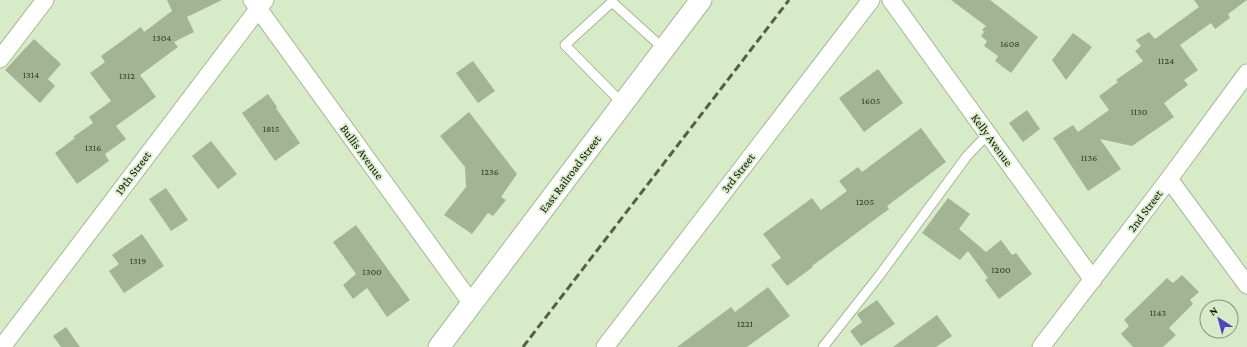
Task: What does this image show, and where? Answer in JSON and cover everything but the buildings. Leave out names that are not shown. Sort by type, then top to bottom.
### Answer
[{"type":"street","points":[[0,60],[45,0]]},
{"type":"street","name":"East Railroad Street","points":[[439,347],[701,0]]},
{"type":"street","name":"3rd Street","points":[[605,347],[872,0]]},
{"type":"street","name":"Kelly Avenue","points":[[891,0],[1093,280]]},
{"type":"street","name":"Bullis Avenue","points":[[258,3],[472,304]]},
{"type":"street","name":"19th Street","points":[[2,347],[258,3]]},
{"type":"street","name":"2nd Street","points":[[1042,347],[1169,179],[1247,72]]},
{"type":"street","points":[[1169,179],[1247,285]]},
{"type":"lane","points":[[623,104],[566,45],[612,2],[664,49]]},
{"type":"lane","points":[[823,347],[879,276],[967,156],[988,134]]},
{"type":"railway","points":[[523,347],[789,0]]}]
